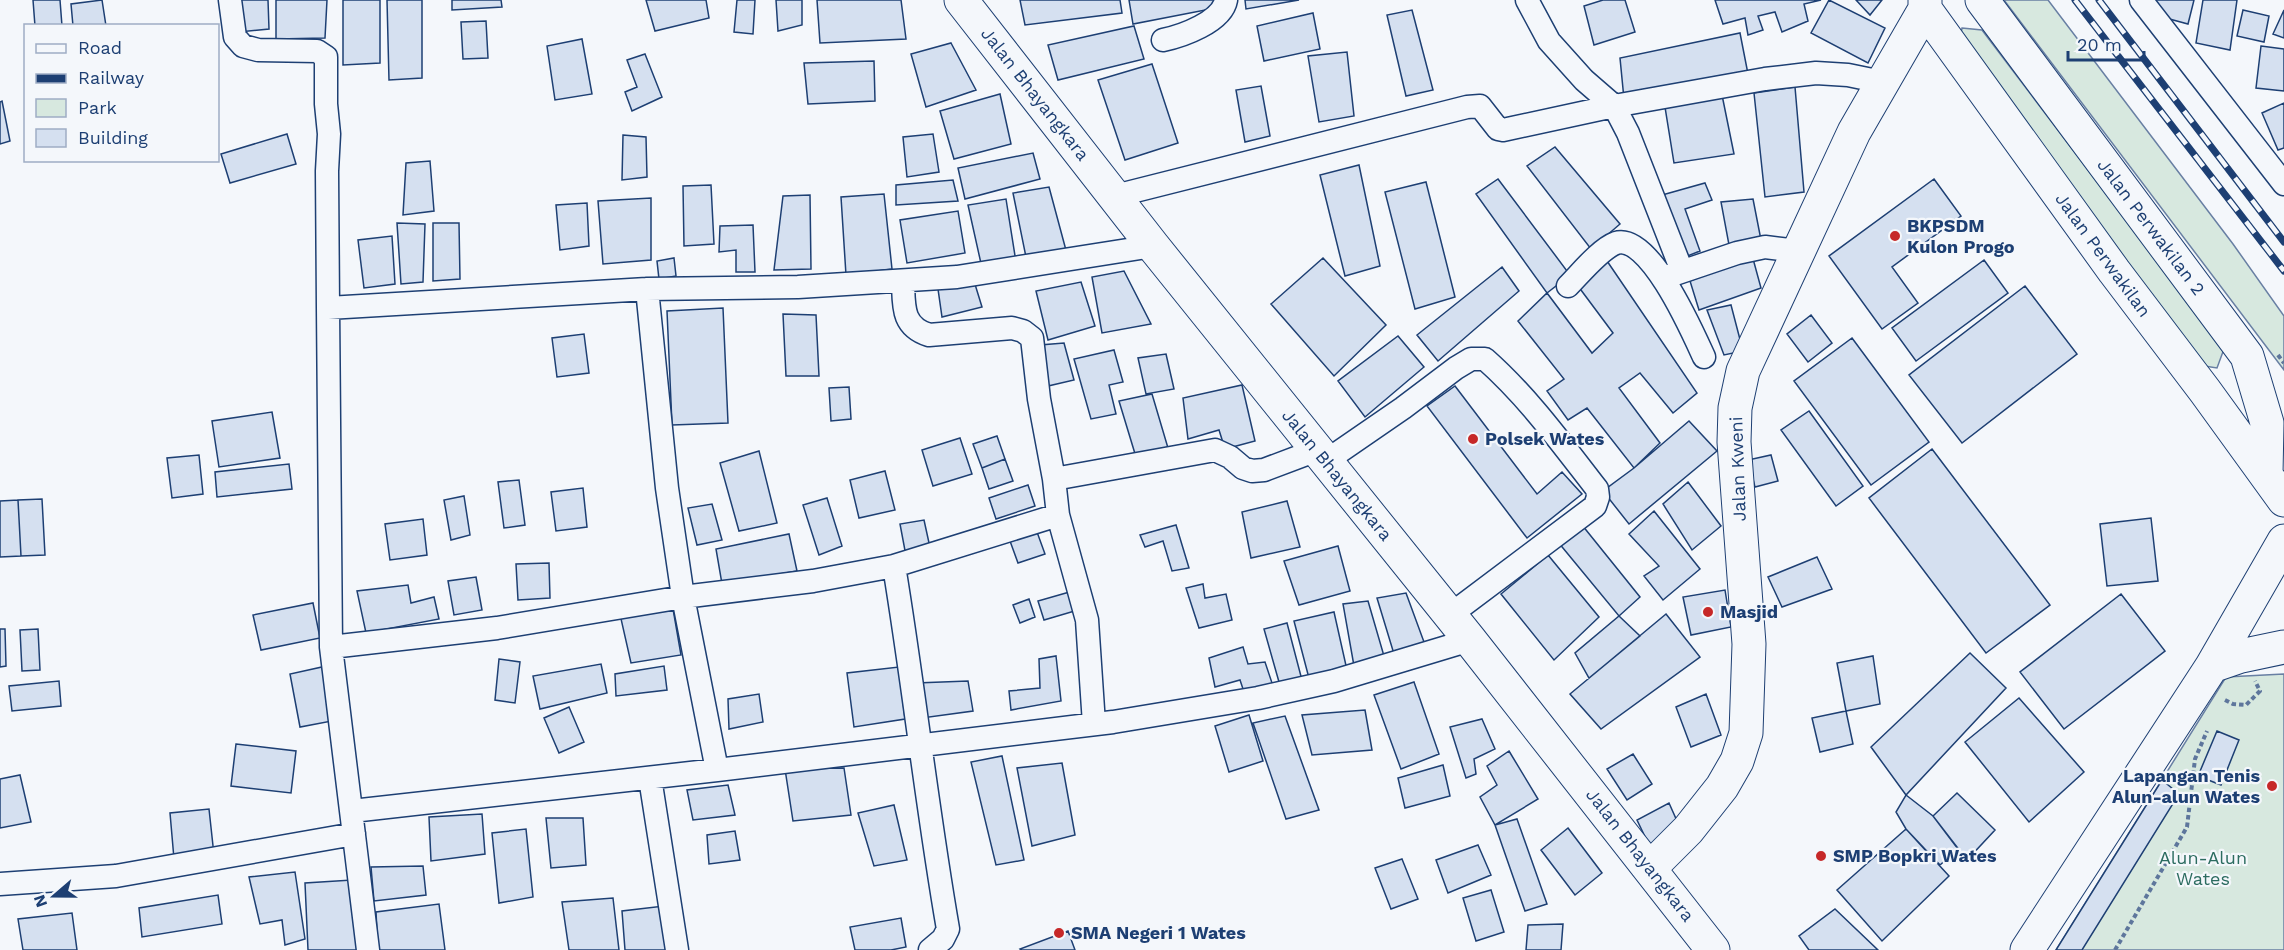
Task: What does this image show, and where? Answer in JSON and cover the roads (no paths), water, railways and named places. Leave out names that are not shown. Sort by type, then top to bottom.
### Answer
[{"type":"street","points":[[230,0],[235,37],[243,46],[258,50],[317,51],[326,57],[326,104],[329,134],[327,171],[332,646],[368,950]]},
{"type":"street","name":"Jalan Bhayangkara","points":[[962,0],[1153,246],[1470,640],[1713,950]]},
{"type":"street","points":[[1163,40],[1177,37],[1203,25],[1218,14],[1226,0]]},
{"type":"street","points":[[1527,0],[1549,41],[1584,80],[1614,106],[1628,134],[1680,307],[1704,357]]},
{"type":"street","name":"Jalan Perwakilan 2","points":[[1982,0],[2247,357],[2267,423],[2275,487]]},
{"type":"street","points":[[2141,0],[2284,184]]},
{"type":"street","name":"Jalan Perwakilan","points":[[1925,5],[2114,271],[2275,487]]},
{"type":"street","name":"Jalan Kweni","points":[[1650,868],[1688,830],[1722,787],[1737,761],[1746,733],[1749,644],[1734,442],[1735,408],[1743,371],[1854,132],[1925,5]]},
{"type":"street","points":[[1115,196],[1467,107],[1480,106],[1498,129],[1503,130],[1614,106],[1765,79],[1816,74],[1848,75],[1882,82]]},
{"type":"street","points":[[1568,286],[1604,250],[1616,243],[1625,242],[1632,244],[1672,275]]},
{"type":"street","points":[[328,308],[647,289],[798,287],[957,277],[1153,246]]},
{"type":"street","points":[[1672,275],[1737,253],[1764,247],[1798,251]]},
{"type":"street","points":[[903,281],[905,313],[917,332],[929,335],[1012,328],[1023,331],[1032,338],[1039,399],[1054,479],[1058,515],[1087,620],[1094,724]]},
{"type":"street","points":[[647,289],[667,488],[683,597],[717,770]]},
{"type":"street","points":[[1054,479],[1215,450],[1230,457],[1243,468],[1252,471],[1321,456],[1403,408],[1471,359],[1485,359],[1506,378],[1561,442],[1597,489],[1598,497],[1595,506],[1450,615]]},
{"type":"street","points":[[332,646],[497,628],[683,597],[813,581],[894,566],[1058,515]]},
{"type":"street","points":[[2027,950],[2215,681],[2284,541]]},
{"type":"street","points":[[894,566],[922,745],[932,837],[948,929],[943,939],[930,950]]},
{"type":"street","points":[[352,811],[650,778],[1094,724],[1258,698],[1334,681],[1470,640]]},
{"type":"street","points":[[2215,681],[2241,656],[2284,647]]},
{"type":"street","points":[[650,778],[677,950]]},
{"type":"street","points":[[0,884],[116,876],[354,834]]},
{"type":"railway","points":[[2075,0],[2284,271]]},
{"type":"railway","points":[[2099,0],[2284,242]]},
{"type":"place","name":"BKPSDM Kulon Progo","points":[[1895,236]]},
{"type":"place","name":"Polsek Wates","points":[[1473,439]]},
{"type":"place","name":"Masjid","points":[[1708,612]]},
{"type":"place","name":"Lapangan Tenis Alun-alun Wates","points":[[2272,786]]},
{"type":"place","name":"SMP Bopkri Wates","points":[[1821,856]]},
{"type":"place","name":"SMA Negeri 1 Wates","points":[[1059,933]]},
{"type":"park label","name":"Alun-Alun Wates","points":[[2203,868]]}]
